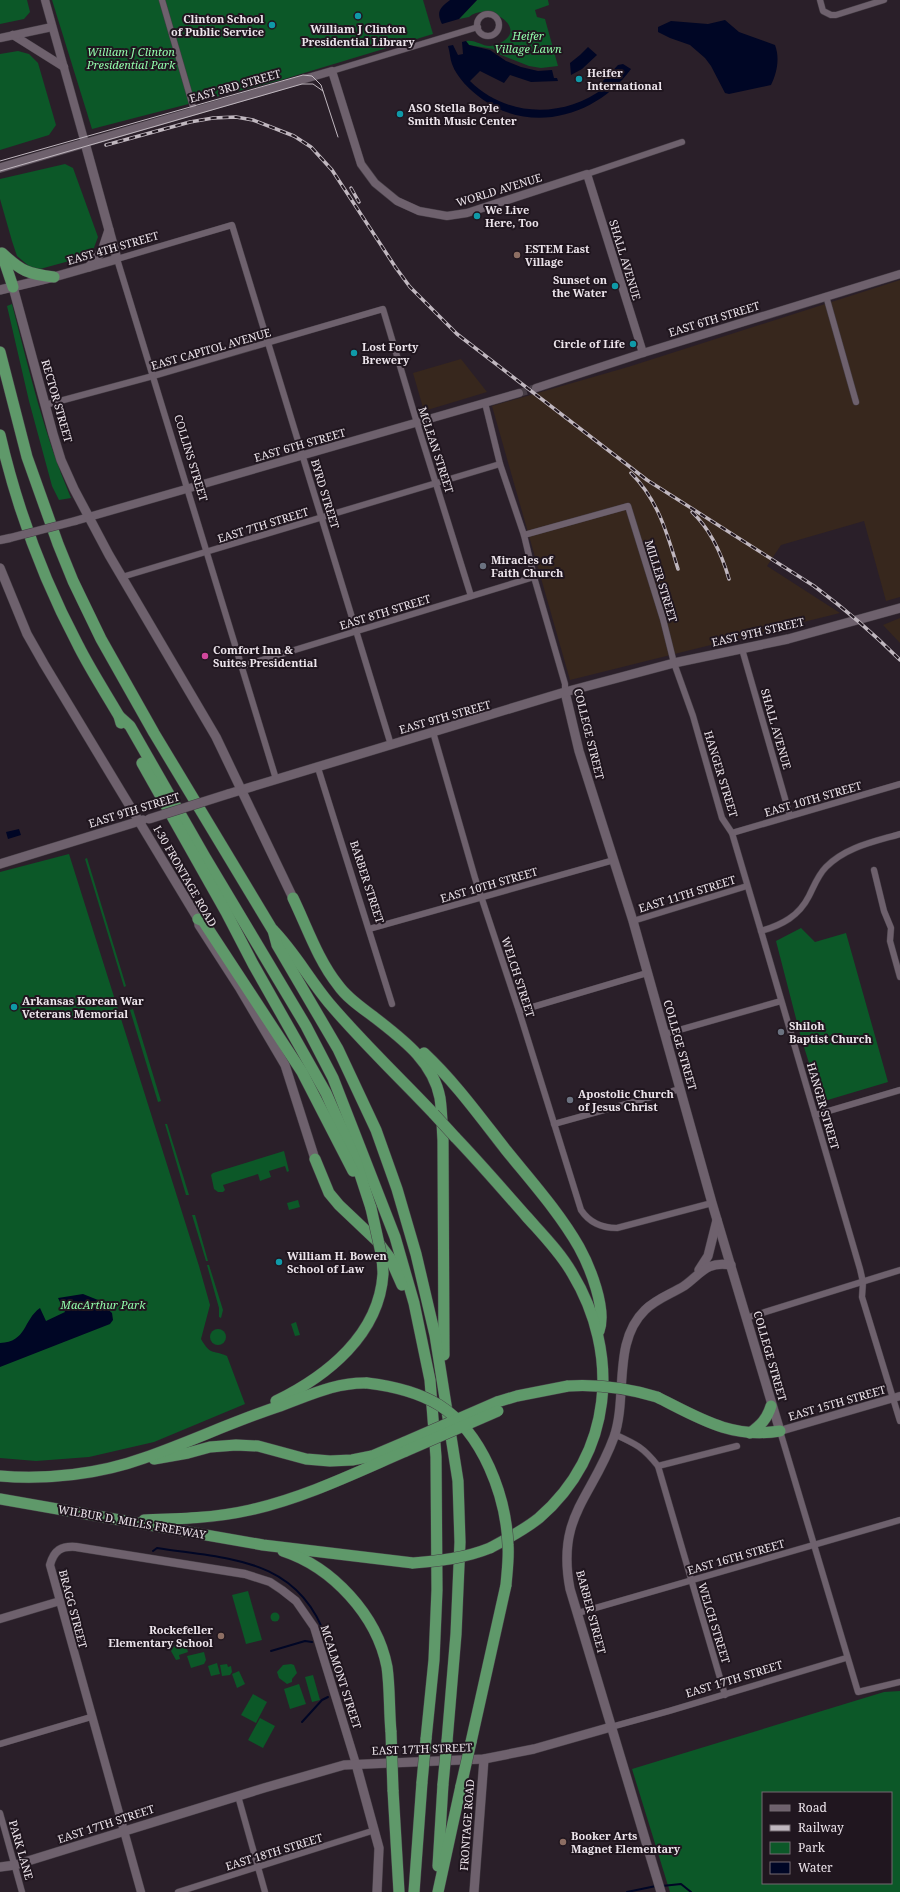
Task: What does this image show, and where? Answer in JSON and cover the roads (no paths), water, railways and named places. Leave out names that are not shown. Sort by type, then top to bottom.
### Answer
[{"type":"highway","points":[[1,249],[17,267],[32,274],[54,277]]},
{"type":"highway","points":[[1,249],[13,287]]},
{"type":"highway","points":[[0,352],[28,457],[58,544],[73,581],[102,639],[147,721],[272,929],[277,945],[338,1049],[363,1102],[389,1165],[416,1254],[435,1335],[458,1481],[460,1542],[456,1634],[443,1784],[437,1892]]},
{"type":"highway","points":[[0,435],[7,467],[22,516],[56,600],[78,646],[119,716],[124,730],[252,964],[326,1093],[354,1159],[371,1208],[381,1252],[383,1273],[379,1296],[372,1316],[359,1338],[338,1361],[312,1379],[285,1397],[240,1419]]},
{"type":"highway","points":[[119,716],[130,726],[204,857],[306,1026],[333,1078],[395,1237],[414,1303],[430,1380],[436,1457],[438,1590],[434,1660],[422,1782],[414,1892]]},
{"type":"highway","points":[[293,898],[329,973],[343,991],[399,1037],[427,1065],[433,1076],[440,1098],[443,1140],[444,1386]]},
{"type":"highway","points":[[198,919],[203,921],[302,1072],[371,1208]]},
{"type":"highway","points":[[263,1544],[413,1563],[454,1559],[490,1548],[516,1534],[543,1514],[571,1482],[589,1449],[598,1424],[603,1392],[602,1360],[595,1322],[581,1290],[563,1259],[434,1114],[331,1005],[313,983],[287,944],[272,929]]},
{"type":"highway","points":[[372,1016],[416,1045],[440,1068],[566,1227],[579,1247],[593,1279],[602,1323],[598,1335]]},
{"type":"highway","points":[[315,1159],[329,1193],[339,1205],[378,1242],[390,1258],[403,1287],[430,1380]]},
{"type":"highway","points":[[119,1466],[143,1458],[240,1419],[336,1386],[355,1382],[388,1386],[439,1405],[454,1416],[471,1436],[487,1464],[498,1488],[506,1518],[508,1546],[506,1584],[437,1892]]},
{"type":"highway","points":[[125,1520],[195,1518],[249,1510],[312,1491],[405,1446],[498,1406],[517,1396],[568,1386],[607,1385],[632,1390],[657,1397],[720,1427],[760,1434],[780,1431]]},
{"type":"highway","points":[[750,1433],[759,1427],[767,1418],[771,1406]]},
{"type":"highway","points":[[0,1476],[56,1475],[119,1466],[188,1453],[210,1447],[236,1445],[258,1446],[306,1459],[330,1461],[352,1460],[372,1456],[405,1446]]},
{"type":"highway","name":"WILBUR D. MILLS FREEWAY","points":[[0,1499],[263,1544]]},
{"type":"highway","points":[[263,1544],[311,1563],[330,1576],[353,1598],[379,1643],[386,1667],[391,1732],[399,1892]]},
{"type":"main road","name":"EAST 3RD STREET","points":[[0,168],[85,143]]},
{"type":"main road","name":"COLLINS STREET","points":[[85,143],[117,259]]},
{"type":"main road","points":[[89,267],[102,250],[109,230]]},
{"type":"main road","name":"EAST 4TH STREET","points":[[0,290],[54,277],[117,259]]},
{"type":"main road","name":"RECTOR STREET","points":[[13,287],[61,460],[88,517]]},
{"type":"main road","points":[[88,517],[216,737],[293,898]]},
{"type":"main road","name":"I-30 FRONTAGE ROAD","points":[[0,568],[31,640],[198,919],[199,925],[285,1065],[315,1159]]},
{"type":"main road","name":"EAST 9TH STREET","points":[[1,861],[139,822],[242,789],[318,768],[565,692],[674,663],[788,639],[900,608]]},
{"type":"main road","name":"COLLEGE STREET","points":[[565,692],[579,751],[633,921],[712,1203],[771,1406],[780,1431]]},
{"type":"main road","name":"BARBER STREET","points":[[696,1275],[708,1256],[717,1220]]},
{"type":"main road","points":[[708,1256],[727,1252]]},
{"type":"main road","name":"BARBER STREET","points":[[660,1888],[611,1727],[568,1575],[566,1556],[568,1535],[578,1507],[600,1469],[614,1434],[621,1407],[625,1350],[631,1330],[648,1308],[677,1290],[696,1275],[713,1264],[731,1265]]},
{"type":"main road","name":"EAST 17TH STREET","points":[[0,1867],[15,1864],[325,1770],[356,1764],[484,1759],[534,1749],[611,1727]]},
{"type":"main road","name":"FRONTAGE ROAD","points":[[474,1892],[484,1759]]},
{"type":"main road","points":[[356,1764],[380,1848],[377,1892]]},
{"type":"street","points":[[45,0],[85,143]]},
{"type":"street","points":[[162,0],[194,110]]},
{"type":"street","points":[[820,0],[823,11],[836,15],[884,0]]},
{"type":"street","points":[[0,38],[52,27]]},
{"type":"street","name":"EAST 3RD STREET","points":[[85,143],[478,27]]},
{"type":"street","points":[[13,35],[64,67]]},
{"type":"street","name":"WORLD AVENUE","points":[[332,71],[361,164],[375,183],[396,201],[419,212],[447,216],[467,213],[682,142]]},
{"type":"street","name":"SHALL AVENUE","points":[[587,174],[643,353]]},
{"type":"street","name":"EAST 4TH STREET","points":[[117,259],[232,226]]},
{"type":"street","name":"BYRD STREET","points":[[232,226],[391,745]]},
{"type":"street","name":"COLLINS STREET","points":[[117,259],[276,779]]},
{"type":"street","name":"EAST 6TH STREET","points":[[536,388],[643,353],[900,274]]},
{"type":"street","points":[[826,296],[856,402]]},
{"type":"street","name":"EAST CAPITOL AVENUE","points":[[45,405],[153,376],[383,309]]},
{"type":"street","name":"MCLEAN STREET","points":[[383,309],[417,423],[472,596]]},
{"type":"street","name":"EAST 6TH STREET","points":[[0,540],[188,490],[519,393]]},
{"type":"street","name":"COLLEGE STREET","points":[[485,403],[500,464],[524,535],[534,578],[565,684],[565,692]]},
{"type":"street","name":"EAST 7TH STREET","points":[[122,577],[207,553],[500,464]]},
{"type":"street","name":"MILLER STREET","points":[[524,535],[628,506],[674,663]]},
{"type":"street","name":"EAST 8TH STREET","points":[[242,666],[534,578]]},
{"type":"street","name":"SHALL AVENUE","points":[[742,649],[790,816]]},
{"type":"street","name":"HANGER STREET","points":[[674,663],[693,716],[722,818],[732,833],[762,931],[863,1282],[862,1297],[897,1397],[900,1421]]},
{"type":"street","name":"WELCH STREET","points":[[433,732],[482,897],[519,1011],[577,1203],[583,1213],[594,1222],[609,1228],[620,1228],[712,1203]]},
{"type":"street","name":"BARBER STREET","points":[[318,768],[392,1004]]},
{"type":"street","name":"EAST 10TH STREET","points":[[732,833],[900,784]]},
{"type":"street","points":[[762,931],[789,920],[808,898],[820,873],[836,858],[856,847],[900,834]]},
{"type":"street","name":"EAST 10TH STREET","points":[[369,929],[614,860]]},
{"type":"street","points":[[874,870],[884,911],[892,928],[890,941],[900,977]]},
{"type":"street","name":"EAST 11TH STREET","points":[[633,921],[747,886]]},
{"type":"street","points":[[519,1011],[647,973]]},
{"type":"street","points":[[665,1034],[781,1001]]},
{"type":"street","points":[[554,1124],[680,1089]]},
{"type":"street","points":[[816,1115],[900,1090]]},
{"type":"street","points":[[746,1318],[900,1270]]},
{"type":"street","name":"EAST 15TH STREET","points":[[780,1431],[897,1397]]},
{"type":"street","name":"COLLEGE STREET","points":[[780,1431],[846,1658],[858,1692],[900,1682]]},
{"type":"street","points":[[614,1434],[642,1448],[658,1466],[737,1446]]},
{"type":"street","name":"WELCH STREET","points":[[658,1466],[725,1695]]},
{"type":"street","name":"EAST 16TH STREET","points":[[578,1613],[900,1520]]},
{"type":"street","name":"BRAGG STREET","points":[[141,1892],[50,1565],[55,1552],[66,1546],[245,1574],[274,1584],[296,1601]]},
{"type":"street","points":[[0,1619],[60,1600]]},
{"type":"street","name":"MCALMONT STREET","points":[[296,1601],[314,1627],[322,1647],[356,1764]]},
{"type":"street","name":"EAST 17TH STREET","points":[[611,1727],[725,1695],[846,1658]]},
{"type":"street","points":[[0,1744],[92,1717]]},
{"type":"street","points":[[238,1796],[265,1892]]},
{"type":"street","name":"PARK LANE","points":[[0,1813],[22,1892]]},
{"type":"street","name":"EAST 18TH STREET","points":[[178,1892],[375,1830]]},
{"type":"water","points":[[450,0],[477,0],[459,19],[442,24],[439,16],[440,10]]},
{"type":"water","points":[[725,20],[739,32],[775,45],[777,50],[777,65],[775,76],[771,85],[729,94],[725,93],[711,66],[705,58],[690,45],[658,32],[658,27],[671,21],[708,24]]},
{"type":"water","points":[[466,41],[469,45],[490,50],[506,61],[521,67],[538,71],[552,70],[554,78],[557,78],[558,81],[531,82],[510,75],[504,83],[480,71],[470,81],[484,93],[500,102],[517,107],[535,110],[553,109],[571,105],[588,98],[604,88],[601,84],[602,82],[618,65],[623,64],[631,69],[617,85],[600,99],[582,109],[562,115],[542,118],[521,116],[501,110],[482,99],[461,79],[452,64],[448,46],[453,45],[458,55],[463,54],[462,42]]},
{"type":"water","points":[[588,47],[597,55],[582,69],[571,75],[570,63]]},
{"type":"water","points":[[19,829],[21,835],[8,839],[6,832]]},
{"type":"water","points":[[83,1294],[98,1300],[112,1313],[113,1320],[110,1324],[0,1367],[0,1343],[9,1342],[20,1335],[30,1318],[40,1308],[46,1321],[65,1312],[58,1298]]},
{"type":"waterway","points":[[153,1551],[157,1548],[234,1560],[258,1567],[279,1577],[298,1591],[314,1611],[326,1638],[324,1638]]},
{"type":"waterway","points":[[271,1651],[305,1641],[312,1642]]},
{"type":"waterway","points":[[302,1722],[322,1700],[328,1697]]},
{"type":"waterway","points":[[662,1886],[681,1884],[691,1892]]},
{"type":"waterway","points":[[627,1892],[656,1886]]},
{"type":"tunnel","points":[[519,393],[536,388]]},
{"type":"tram line","points":[[0,161],[303,75],[312,76],[321,85],[338,137]]},
{"type":"tram line","points":[[0,171],[302,84],[313,84],[323,91]]},
{"type":"railway","points":[[106,145],[190,122],[213,118],[236,117],[253,120],[294,136],[311,147],[332,170],[410,287],[457,334],[647,480],[814,586],[837,603],[880,640],[900,660]]},
{"type":"railway","points":[[351,188],[359,202]]},
{"type":"railway","points":[[631,473],[640,483],[655,506],[678,569]]},
{"type":"railway","points":[[692,512],[705,527],[715,543],[729,579]]},
{"type":"place","name":"William J Clinton Presidential Library","points":[[358,16]]},
{"type":"place","name":"Clinton School of Public Service","points":[[272,25]]},
{"type":"place","name":"Heifer International","points":[[579,79]]},
{"type":"place","name":"ASO Stella Boyle Smith Music Center","points":[[400,114]]},
{"type":"place","name":"We Live Here, Too","points":[[477,216]]},
{"type":"place","name":"ESTEM East Village","points":[[517,255]]},
{"type":"place","name":"Sunset on the Water","points":[[615,286]]},
{"type":"place","name":"Circle of Life","points":[[633,344]]},
{"type":"place","name":"Lost Forty Brewery","points":[[354,353]]},
{"type":"place","name":"Miracles of Faith Church","points":[[483,566]]},
{"type":"place","name":"Comfort Inn & Suites Presidential","points":[[205,656]]},
{"type":"place","name":"Arkansas Korean War Veterans Memorial","points":[[14,1007]]},
{"type":"place","name":"Shiloh Baptist Church","points":[[781,1032]]},
{"type":"place","name":"Apostolic Church of Jesus Christ","points":[[570,1100]]},
{"type":"place","name":"William H. Bowen School of Law","points":[[279,1262]]},
{"type":"place","name":"Rockefeller Elementary School","points":[[221,1636]]},
{"type":"place","name":"Booker Arts Magnet Elementary","points":[[563,1842]]},
{"type":"park label","name":"Heifer Village Lawn","points":[[528,42]]},
{"type":"park label","name":"William J Clinton Presidential Park","points":[[131,58]]},
{"type":"park label","name":"MacArthur Park","points":[[103,1305]]}]
